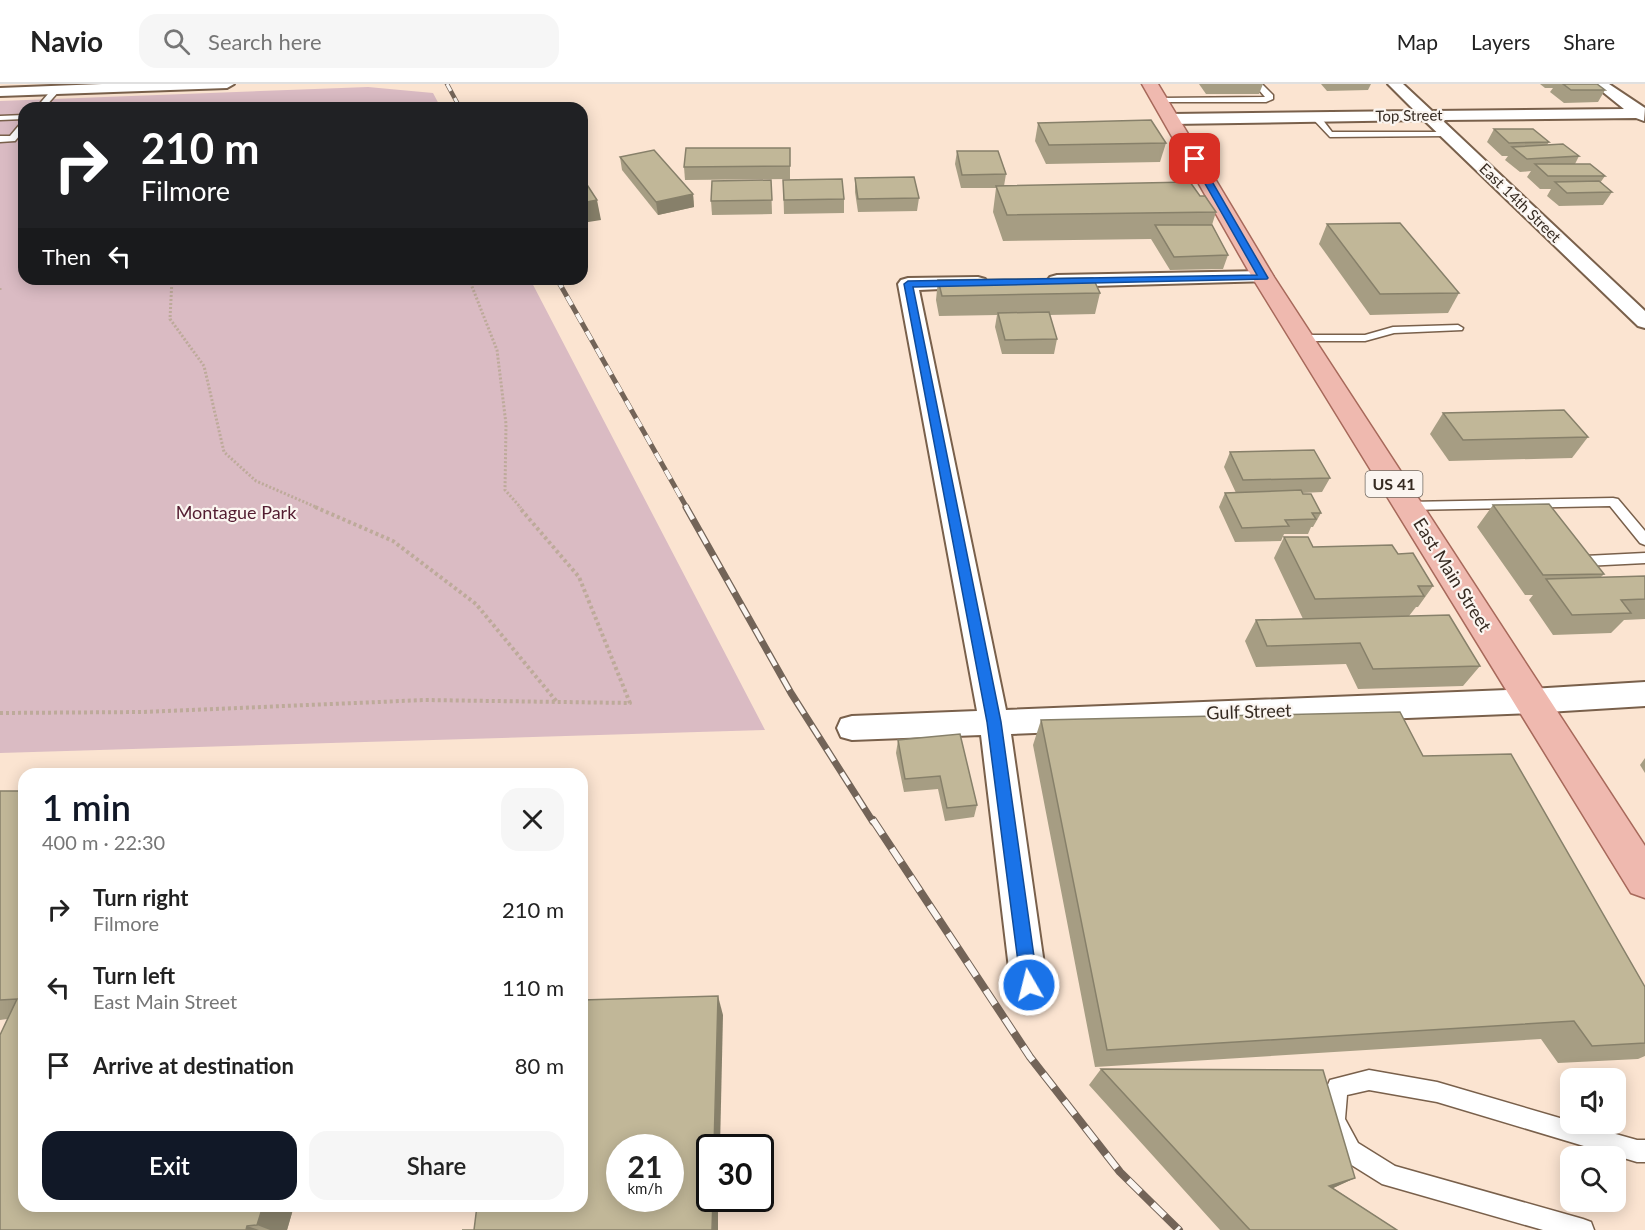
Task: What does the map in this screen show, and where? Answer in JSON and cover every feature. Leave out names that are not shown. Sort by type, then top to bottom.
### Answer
[{"type":"main road","name":"East Main Street","points":[[1161,101],[1263,278],[1645,880]]},
{"type":"street","points":[[0,92],[227,84]]},
{"type":"street","name":"East 14th Street","points":[[1395,84],[1645,322]]},
{"type":"street","points":[[1600,84],[1643,114]]},
{"type":"street","name":"Top Street","points":[[1161,101],[1316,117],[1643,114]]},
{"type":"street","points":[[1037,282],[1263,278]]},
{"type":"street","points":[[1001,282],[908,284],[994,722],[1029,985]]},
{"type":"street","name":"Gulf Street","points":[[852,728],[1531,701],[1645,694]]},
{"type":"lane","points":[[1161,101],[1266,100],[1270,97],[1258,84]]},
{"type":"lane","points":[[45,102],[57,89]]},
{"type":"lane","points":[[0,118],[18,117]]},
{"type":"lane","points":[[1316,117],[1329,135],[1447,134]]},
{"type":"lane","points":[[0,139],[12,139],[18,132]]},
{"type":"lane","points":[[1302,338],[1365,338],[1393,330],[1458,328]]},
{"type":"lane","points":[[1408,506],[1613,502],[1645,540]]},
{"type":"lane","points":[[1585,561],[1645,558]]},
{"type":"lane","points":[[1583,1230],[1390,1176],[1350,1151],[1334,1120],[1337,1087],[1369,1080],[1437,1092],[1642,1155]]},
{"type":"path","points":[[172,285],[171,319],[204,366],[224,452],[256,481],[393,541],[476,604],[557,702]]},
{"type":"path","points":[[0,713],[144,712],[424,700],[630,703],[579,577],[505,490],[506,424],[498,350],[471,285]]},
{"type":"green space","name":"Montague Park","points":[[368,87],[433,93],[438,102],[18,102],[18,285],[533,285],[765,730],[0,753],[0,101]]},
{"type":"building","points":[[1563,84],[1597,84],[1605,90],[1571,90]]},
{"type":"building","points":[[1151,120],[1166,143],[1049,145],[1038,123]]},
{"type":"building","points":[[1494,129],[1533,129],[1549,142],[1509,143]]},
{"type":"building","points":[[1563,144],[1579,156],[1527,159],[1512,147]]},
{"type":"building","points":[[686,148],[790,148],[790,166],[684,167]]},
{"type":"building","points":[[654,150],[693,194],[656,202],[620,157]]},
{"type":"building","points":[[957,151],[998,151],[1006,174],[962,175]]},
{"type":"building","points":[[1535,164],[1590,164],[1605,176],[1548,176]]},
{"type":"building","points":[[914,177],[919,198],[858,199],[855,178]]},
{"type":"building","points":[[842,179],[844,199],[784,200],[783,180]]},
{"type":"building","points":[[771,180],[772,200],[711,201],[712,181]]},
{"type":"building","points":[[1599,181],[1612,192],[1567,193],[1555,182]]},
{"type":"building","points":[[1190,182],[1200,196],[1205,196],[1216,212],[1007,215],[996,186]]},
{"type":"building","points":[[588,186],[597,200],[588,202]]},
{"type":"building","points":[[1400,223],[1459,293],[1380,294],[1327,224]]},
{"type":"building","points":[[1155,225],[1212,225],[1228,255],[1174,257]]},
{"type":"building","points":[[1093,278],[1100,293],[942,296],[938,280]]},
{"type":"building","points":[[1049,312],[1057,339],[1005,340],[998,313]]},
{"type":"building","points":[[1564,410],[1588,437],[1463,440],[1443,413]]},
{"type":"building","points":[[1314,450],[1330,478],[1243,480],[1230,452]]},
{"type":"building","points":[[1301,490],[1303,494],[1311,494],[1321,513],[1312,513],[1316,519],[1285,520],[1289,526],[1242,528],[1225,493]]},
{"type":"building","points":[[1549,504],[1604,574],[1543,575],[1493,505]]},
{"type":"building","points":[[1284,537],[1308,537],[1313,547],[1392,545],[1398,554],[1413,553],[1433,586],[1418,586],[1424,596],[1315,599]]},
{"type":"building","points":[[1645,576],[1645,599],[1621,600],[1631,613],[1572,615],[1546,579]]},
{"type":"building","points":[[1449,615],[1480,666],[1373,669],[1360,643],[1267,646],[1256,620]]},
{"type":"building","points":[[1400,712],[1423,756],[1511,754],[1645,987],[1645,1043],[1592,1046],[1574,1021],[1107,1050],[1041,720]]},
{"type":"building","points":[[960,734],[977,805],[947,808],[940,776],[905,779],[898,740]]},
{"type":"building","points":[[0,791],[18,791],[18,1212],[261,1212],[257,1225],[247,1226],[246,1230],[0,1230],[0,1035],[17,999],[0,1000]]},
{"type":"building","points":[[718,996],[714,1134],[696,1134],[696,1212],[713,1212],[712,1230],[474,1230],[476,1212],[588,1212],[588,1000]]},
{"type":"building","points":[[1101,1069],[1323,1070],[1355,1178],[1329,1186],[1397,1230],[1250,1230]]},
{"type":"railway","points":[[447,84],[457,102]]},
{"type":"railway","points":[[560,285],[687,508]]},
{"type":"railway","points":[[686,507],[791,693],[873,822]]},
{"type":"railway","points":[[873,820],[1030,1057],[1120,1172],[1179,1230]]},
{"type":"route","points":[[1029,985],[994,722],[908,284],[1263,278],[1195,159]]}]
